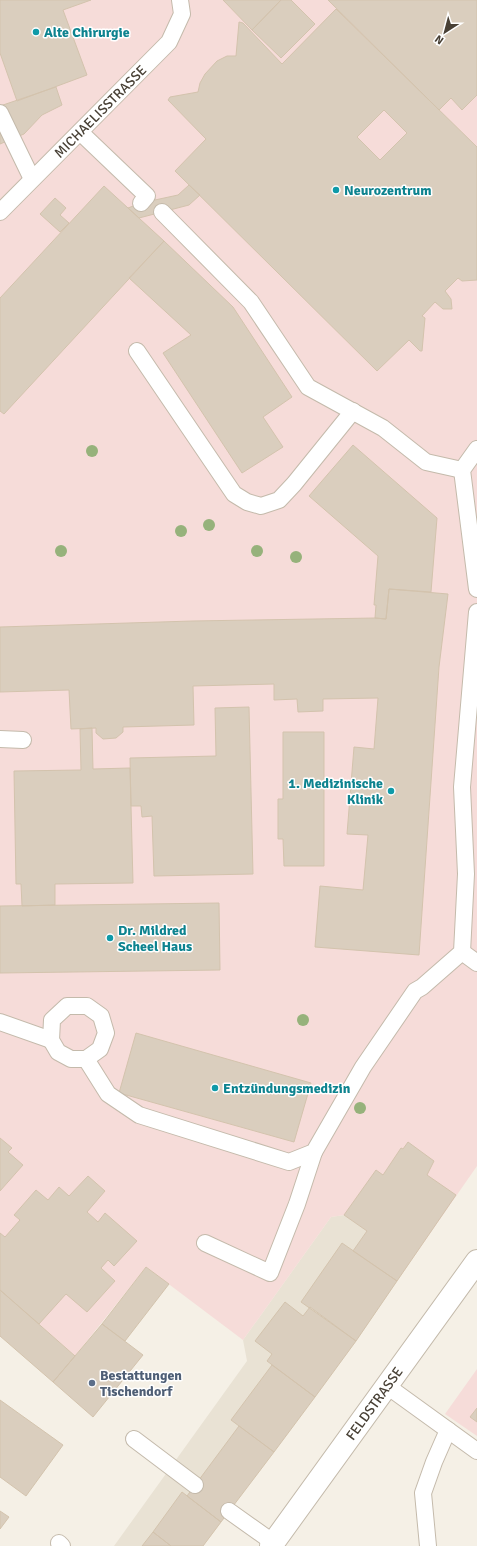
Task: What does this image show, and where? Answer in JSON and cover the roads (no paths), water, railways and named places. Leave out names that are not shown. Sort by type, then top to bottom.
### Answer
[{"type":"street","name":"FELDSTRASSE","points":[[272,1544],[477,1261]]},
{"type":"lane","name":"MICHAELISSTRASSE","points":[[0,212],[169,42],[182,14],[180,0]]},
{"type":"lane","points":[[0,113],[32,179]]},
{"type":"lane","points":[[80,132],[251,302],[308,387],[383,428],[426,462],[462,470]]},
{"type":"lane","points":[[138,350],[234,494],[261,506],[279,500],[294,484],[353,411]]},
{"type":"lane","points":[[477,449],[462,470],[477,589]]},
{"type":"lane","points":[[205,1243],[270,1273],[297,1204],[314,1152],[363,1067],[415,991],[422,987],[462,952],[466,874],[462,787],[477,612]]},
{"type":"lane","points":[[0,739],[23,740]]},
{"type":"lane","points":[[462,952],[477,963]]},
{"type":"lane","points":[[0,1022],[50,1040],[58,1052],[71,1060],[86,1060],[100,1050],[106,1033],[101,1016],[86,1006],[67,1006],[52,1020],[50,1040]]},
{"type":"lane","points":[[86,1060],[108,1094],[138,1115],[289,1162],[314,1152]]},
{"type":"lane","points":[[387,1386],[477,1452]]},
{"type":"lane","points":[[428,1546],[423,1493],[434,1462],[448,1430]]},
{"type":"lane","points":[[134,1439],[195,1485]]},
{"type":"lane","points":[[230,1511],[272,1544]]},
{"type":"place","name":"Alte Chirurgie","points":[[36,32]]},
{"type":"place","name":"Neurozentrum","points":[[336,190]]},
{"type":"place","name":"1. Medizinische Klinik","points":[[391,791]]},
{"type":"place","name":"Dr. Mildred Scheel Haus","points":[[110,938]]},
{"type":"place","name":"Entzündungsmedizin","points":[[215,1088]]},
{"type":"place","name":"Bestattungen Tischendorf","points":[[92,1383]]}]
